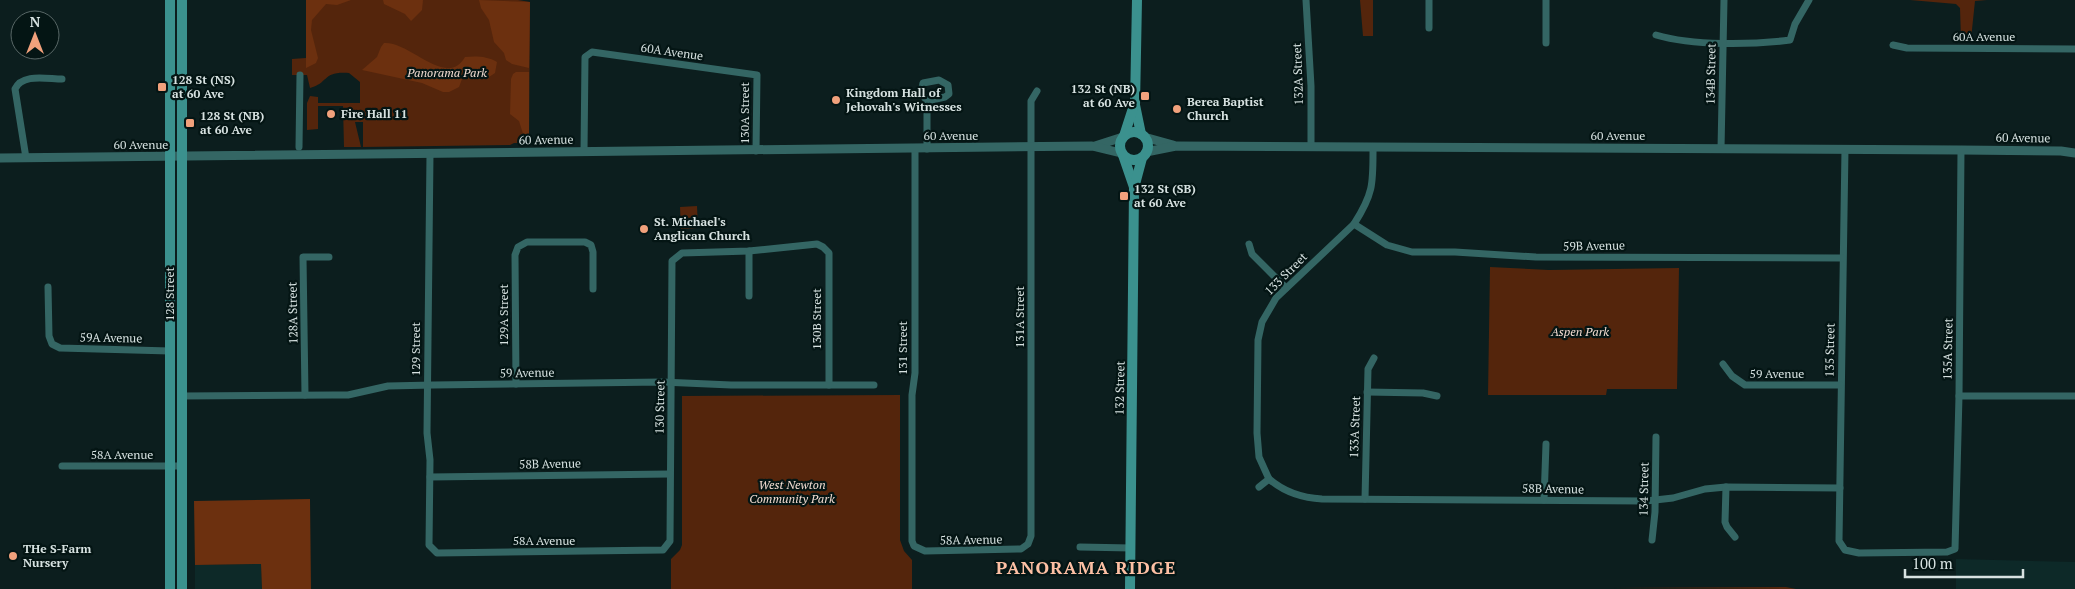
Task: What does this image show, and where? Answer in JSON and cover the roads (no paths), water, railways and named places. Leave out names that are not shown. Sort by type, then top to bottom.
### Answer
[{"type":"main road","name":"128 Street","points":[[170,0],[170,589]]},
{"type":"main road","name":"128 Street","points":[[182,0],[182,589]]},
{"type":"main road","points":[[1134,104],[1143,136],[1148,144],[1144,155],[1130,160],[1122,154],[1120,145],[1134,104],[1137,0]]},
{"type":"main road","points":[[1124,137],[1132,132],[1143,136]]},
{"type":"main road","name":"132 Street","points":[[1122,154],[1134,188]]},
{"type":"main road","name":"132 Street","points":[[1130,589],[1134,188],[1144,155]]},
{"type":"street","name":"132A Street","points":[[1306,0],[1311,86],[1311,147]]},
{"type":"street","points":[[1429,0],[1429,28]]},
{"type":"street","points":[[1546,0],[1546,43]]},
{"type":"street","name":"134B Street","points":[[1722,149],[1724,0]]},
{"type":"street","points":[[1656,35],[1674,40],[1723,42],[1769,43],[1790,40],[1794,24],[1809,0]]},
{"type":"street","name":"60A Avenue","points":[[1893,46],[1907,48],[2075,49]]},
{"type":"street","name":"60A Avenue","points":[[584,152],[585,57],[592,52],[757,75]]},
{"type":"street","name":"130A Street","points":[[756,150],[757,75]]},
{"type":"street","points":[[299,147],[300,76]]},
{"type":"street","points":[[26,158],[15,94],[17,84],[26,79],[62,79]]},
{"type":"street","name":"131A Street","points":[[1028,544],[1031,526],[1031,101],[1037,91]]},
{"type":"street","points":[[927,101],[927,149]]},
{"type":"street","name":"60 Avenue","points":[[1143,136],[1176,146]]},
{"type":"street","name":"60 Avenue","points":[[0,158],[1092,146],[1124,137]]},
{"type":"street","name":"60 Avenue","points":[[1092,146],[1122,154]]},
{"type":"street","name":"60 Avenue","points":[[1144,155],[1176,146],[1961,150],[2061,150],[2075,148]]},
{"type":"street","name":"133 Street","points":[[1269,479],[1259,457],[1257,444],[1258,340],[1262,322],[1266,311],[1286,288],[1354,224],[1370,196],[1373,180],[1373,147]]},
{"type":"street","name":"131 Street","points":[[914,546],[912,534],[912,415],[915,373],[915,149]]},
{"type":"street","name":"135 Street","points":[[1845,149],[1839,541],[1845,550]]},
{"type":"street","name":"135A Street","points":[[1845,550],[1859,552],[1947,552],[1956,549],[1961,150]]},
{"type":"street","name":"60 Avenue","points":[[2061,150],[2075,153]]},
{"type":"street","name":"129 Street","points":[[429,546],[430,477],[427,433],[427,386],[430,154]]},
{"type":"street","name":"59B Avenue","points":[[1354,224],[1382,243],[1412,252],[1455,252],[1542,257],[1842,258]]},
{"type":"street","name":"129A Street","points":[[516,384],[515,254],[518,247],[527,242],[585,242],[591,245],[593,289]]},
{"type":"street","name":"130B Street","points":[[749,251],[817,244],[824,247],[829,253],[829,385]]},
{"type":"street","points":[[1249,244],[1252,254],[1286,288]]},
{"type":"street","points":[[749,251],[749,296]]},
{"type":"street","name":"130 Street","points":[[663,550],[670,541],[672,262],[682,253],[749,251]]},
{"type":"street","name":"128A Street","points":[[305,395],[303,257],[329,257]]},
{"type":"street","name":"59A Avenue","points":[[48,287],[49,336],[52,344],[60,348],[170,351]]},
{"type":"street","name":"133A Street","points":[[1365,499],[1368,369],[1374,358]]},
{"type":"street","name":"59 Avenue","points":[[1723,364],[1732,376],[1745,385],[1840,385]]},
{"type":"street","name":"59 Avenue","points":[[182,396],[348,395],[388,386],[671,382],[731,385],[874,385]]},
{"type":"street","points":[[1367,392],[1423,393],[1437,396]]},
{"type":"street","points":[[1959,396],[2075,396]]},
{"type":"street","name":"134 Street","points":[[1652,540],[1656,500],[1656,437]]},
{"type":"street","points":[[1544,500],[1546,444]]},
{"type":"street","name":"58A Avenue","points":[[62,466],[183,466]]},
{"type":"street","name":"58B Avenue","points":[[430,477],[670,474]]},
{"type":"street","points":[[1259,487],[1269,479]]},
{"type":"street","name":"58B Avenue","points":[[1269,479],[1288,492],[1307,498],[1365,499],[1656,500],[1706,489],[1726,487],[1840,488]]},
{"type":"street","points":[[1726,487],[1725,522],[1735,537]]},
{"type":"street","name":"58A Avenue","points":[[914,546],[925,551],[970,551],[1016,550],[1028,544]]},
{"type":"street","name":"58A Avenue","points":[[429,546],[437,553],[663,550]]},
{"type":"street","points":[[1080,547],[1131,548]]},
{"type":"place","name":"128 St (NS) at 60 Ave","points":[[162,87]]},
{"type":"place","name":"132 St (NB) at 60 Ave","points":[[1145,96]]},
{"type":"place","name":"Kingdom Hall of Jehovah's Witnesses","points":[[836,100]]},
{"type":"place","name":"Berea Baptist Church","points":[[1177,109]]},
{"type":"place","name":"Fire Hall 11","points":[[331,114]]},
{"type":"place","name":"128 St (NB) at 60 Ave","points":[[190,123]]},
{"type":"place","name":"132 St (SB) at 60 Ave","points":[[1124,196]]},
{"type":"place","name":"St. Michael's Anglican Church","points":[[644,229]]},
{"type":"place","name":"THe S-Farm Nursery","points":[[13,556]]},
{"type":"district","name":"PANORAMA RIDGE","points":[[1086,568]]},
{"type":"park label","name":"Panorama Park","points":[[447,73]]},
{"type":"park label","name":"Aspen Park","points":[[1580,332]]},
{"type":"park label","name":"West Newton Community Park","points":[[792,492]]}]
